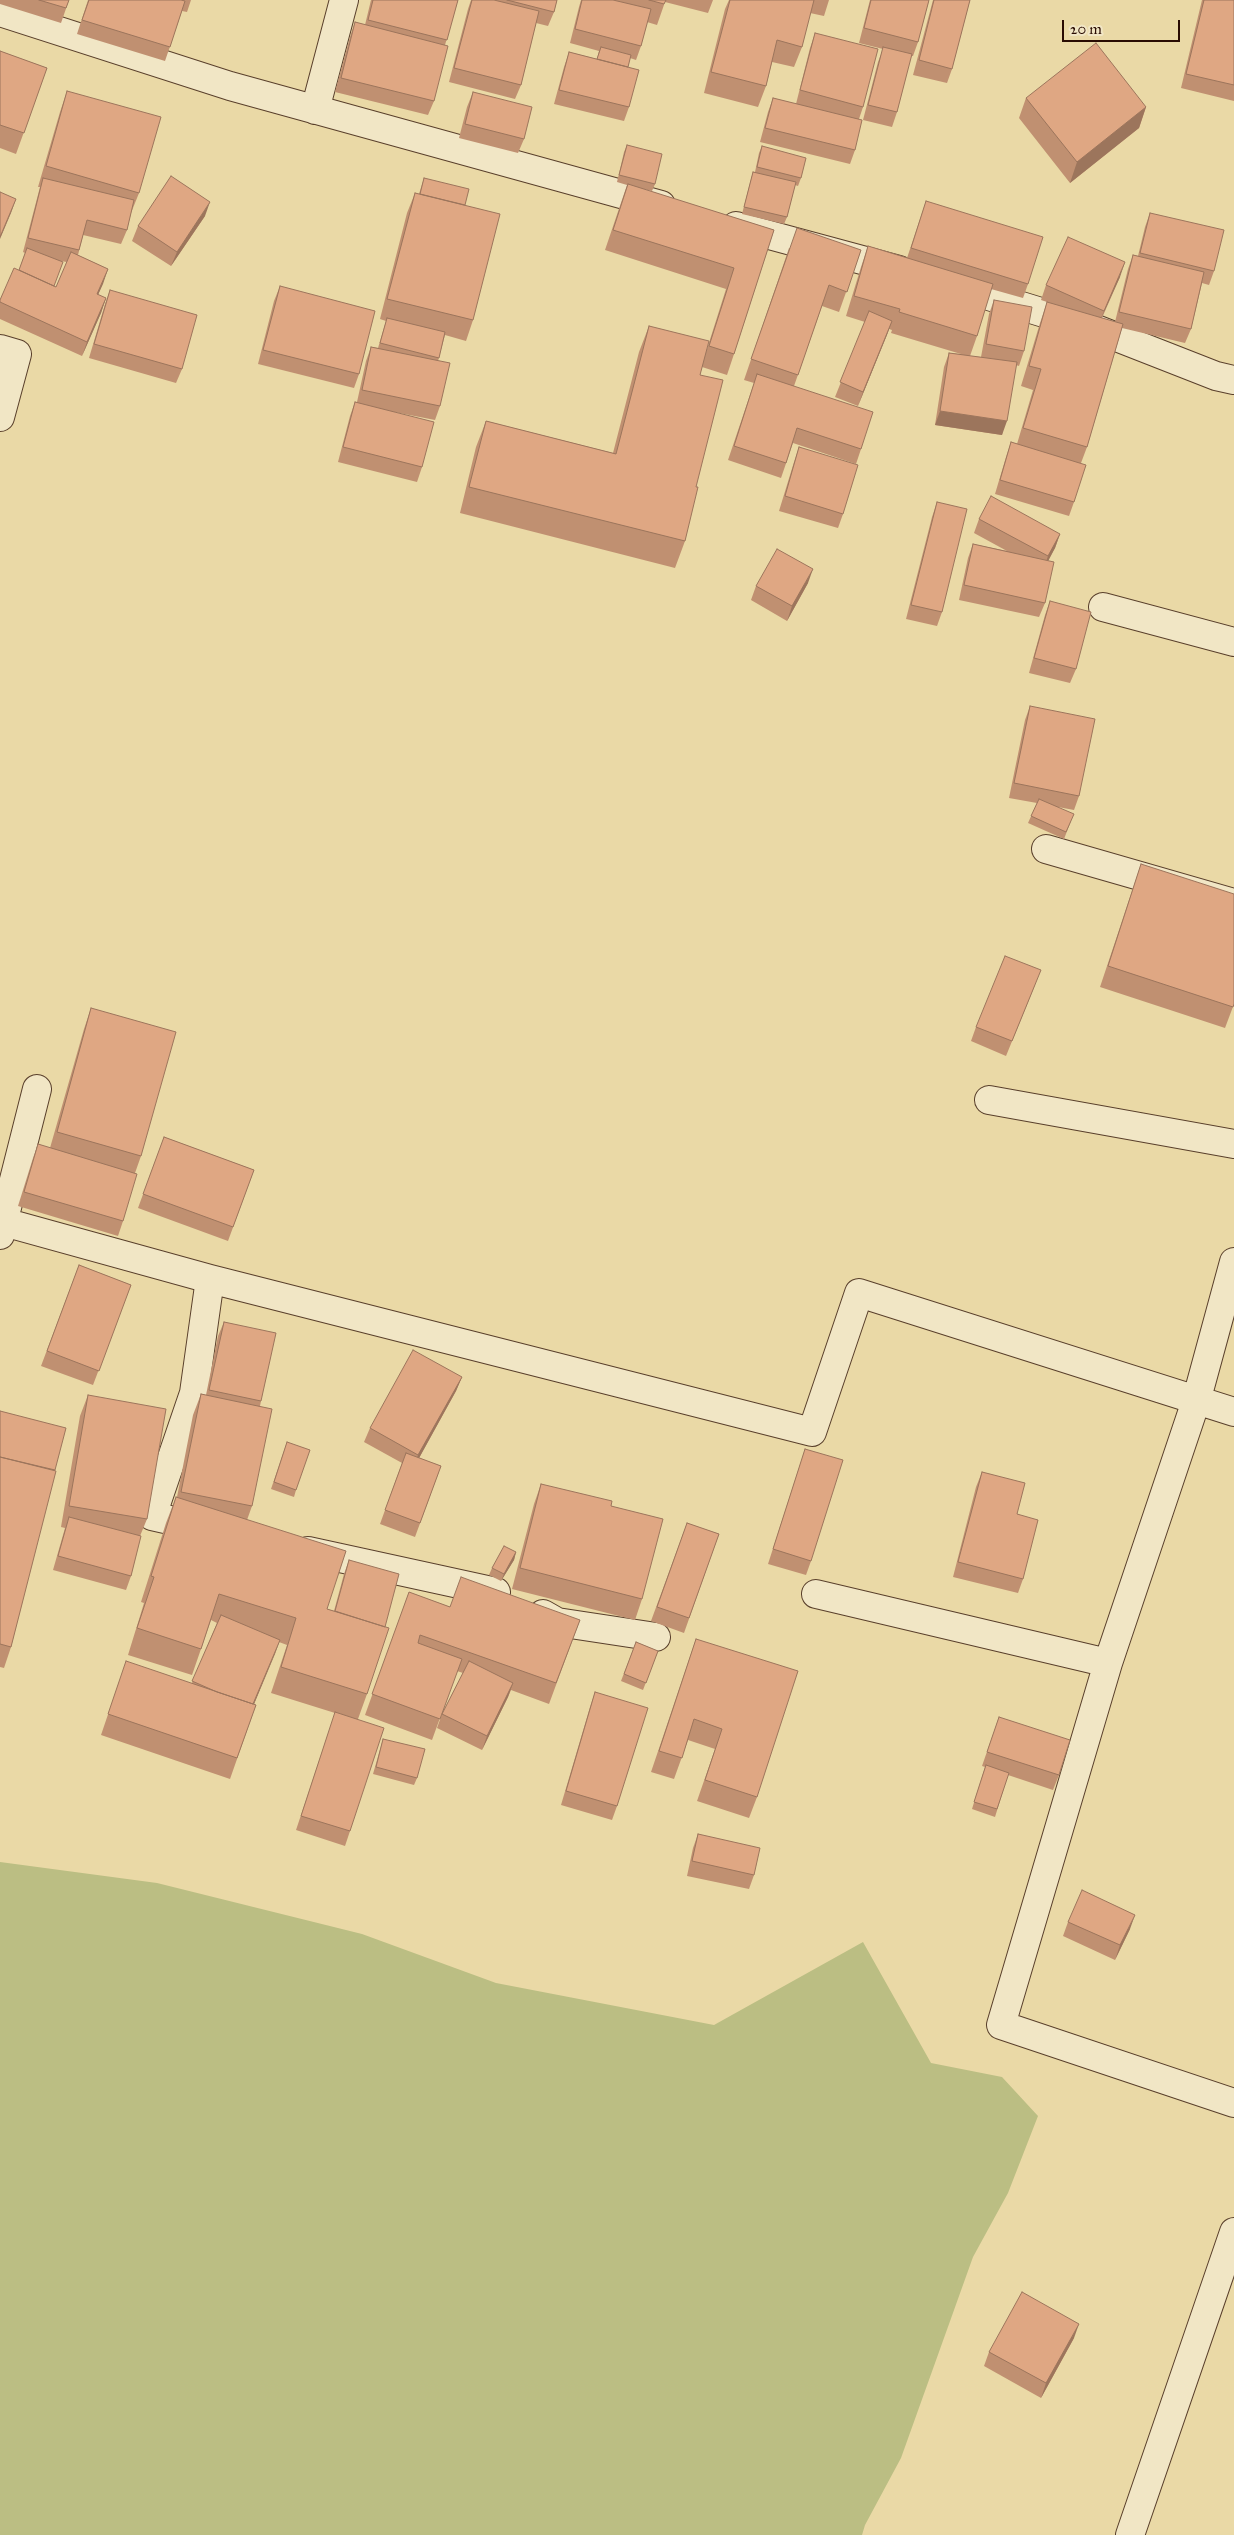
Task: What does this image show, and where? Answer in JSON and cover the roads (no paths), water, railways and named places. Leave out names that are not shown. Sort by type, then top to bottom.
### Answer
[{"type":"street","points":[[315,110],[344,0]]},
{"type":"street","points":[[0,12],[230,86],[681,211]]},
{"type":"street","points":[[710,219],[927,278],[1096,330],[1216,376],[1234,380]]},
{"type":"street","points":[[0,349],[17,354],[0,417]]},
{"type":"street","points":[[1103,607],[1234,642]]},
{"type":"street","points":[[1046,849],[1234,903]]},
{"type":"street","points":[[37,1089],[1,1226],[812,1432],[858,1293],[1197,1398],[1234,1412]]},
{"type":"street","points":[[989,1100],[1234,1144]]},
{"type":"street","points":[[1234,1262],[1197,1398],[1108,1663],[1001,2025],[1234,2103]]},
{"type":"street","points":[[210,1279],[194,1393],[152,1516],[228,1533]]},
{"type":"street","points":[[286,1546],[506,1595],[557,1622],[656,1637]]},
{"type":"street","points":[[816,1594],[1108,1663]]},
{"type":"street","points":[[1130,2535],[1234,2232]]}]
